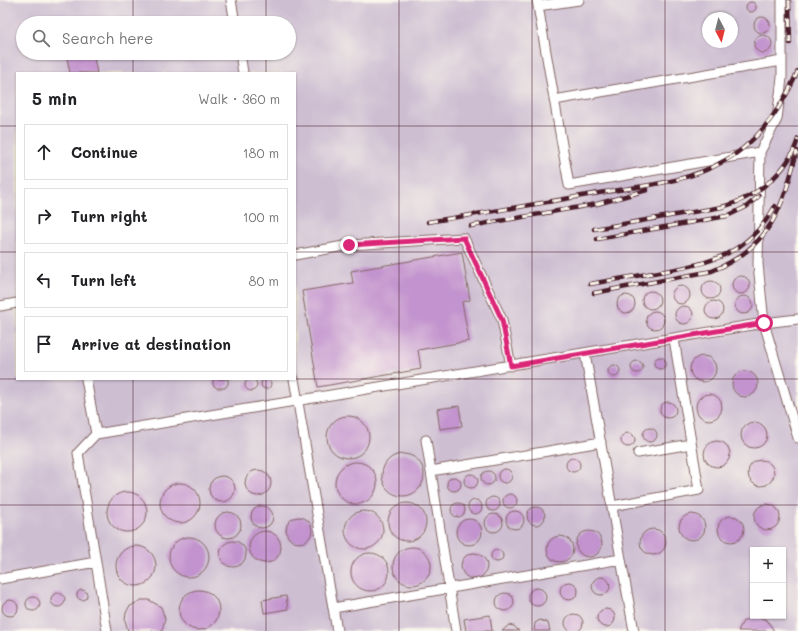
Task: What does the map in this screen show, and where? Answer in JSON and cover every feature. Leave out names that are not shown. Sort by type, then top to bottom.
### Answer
[{"type":"lane","points":[[231,0],[233,16]]},
{"type":"lane","points":[[579,0],[538,3],[569,185],[760,152]]},
{"type":"lane","points":[[782,0],[782,61],[777,119],[760,152],[758,264],[764,323],[798,438]]},
{"type":"lane","points":[[241,60],[243,72]]},
{"type":"lane","points":[[554,100],[782,61]]},
{"type":"lane","points":[[296,255],[349,245],[464,238],[502,320],[511,366]]},
{"type":"lane","points":[[0,306],[16,303]]},
{"type":"lane","points":[[107,631],[78,453],[96,434],[764,323],[798,319]]},
{"type":"lane","points":[[612,506],[699,490],[674,339]]},
{"type":"lane","points":[[585,353],[634,631]]},
{"type":"lane","points":[[86,380],[96,434]]},
{"type":"lane","points":[[294,380],[337,631]]},
{"type":"lane","points":[[426,440],[456,631]]},
{"type":"lane","points":[[431,471],[601,442]]},
{"type":"lane","points":[[638,453],[691,444]]},
{"type":"lane","points":[[333,608],[621,559]]},
{"type":"lane","points":[[0,579],[96,562]]},
{"type":"shaded area","points":[[0,0],[798,0],[798,631],[0,631]]},
{"type":"building","points":[[751,2],[756,7],[751,12],[746,7]]},
{"type":"building","points":[[762,17],[769,22],[770,25],[765,32],[762,33],[755,28],[754,25],[759,18]]},
{"type":"building","points":[[763,35],[769,38],[772,44],[769,50],[763,53],[757,50],[754,44],[757,38]]},
{"type":"building","points":[[67,60],[94,60],[97,72],[70,72]]},
{"type":"building","points":[[462,252],[470,300],[462,302],[469,341],[418,350],[421,369],[318,387],[302,291],[353,283],[351,271]]},
{"type":"building","points":[[741,276],[747,279],[750,285],[747,291],[741,294],[735,291],[732,285],[735,279]]},
{"type":"building","points":[[711,281],[717,284],[720,290],[717,296],[711,299],[705,296],[702,290],[705,284]]},
{"type":"building","points":[[681,286],[687,289],[690,295],[687,301],[681,304],[675,301],[672,295],[675,289]]},
{"type":"building","points":[[651,291],[657,294],[660,300],[657,306],[651,309],[645,306],[642,300],[645,294]]},
{"type":"building","points":[[626,295],[632,298],[635,304],[632,310],[626,313],[620,310],[617,304],[620,298]]},
{"type":"building","points":[[744,296],[750,299],[753,305],[750,311],[744,314],[738,311],[735,305],[738,299]]},
{"type":"building","points":[[714,301],[720,304],[723,310],[720,316],[714,319],[708,316],[705,310],[708,304]]},
{"type":"building","points":[[684,306],[690,309],[693,315],[690,321],[684,324],[678,321],[675,315],[678,309]]},
{"type":"building","points":[[655,311],[661,314],[664,320],[661,326],[655,329],[649,326],[646,320],[649,314]]},
{"type":"building","points":[[703,356],[712,360],[716,369],[712,378],[703,382],[694,378],[690,369],[694,360]]},
{"type":"building","points":[[662,357],[665,358],[665,368],[658,369],[655,368],[654,361],[655,358]]},
{"type":"building","points":[[635,361],[639,361],[643,367],[639,373],[635,373],[631,369],[631,365]]},
{"type":"building","points":[[616,365],[619,366],[619,376],[612,377],[609,376],[608,369],[609,366]]},
{"type":"building","points":[[745,371],[754,375],[758,384],[754,393],[745,397],[736,393],[732,384],[736,375]]},
{"type":"building","points":[[213,380],[228,380],[228,384],[225,388],[217,388],[213,385]]},
{"type":"building","points":[[248,380],[254,380],[257,383],[257,387],[253,391],[249,391],[245,387],[245,383]]},
{"type":"building","points":[[262,380],[270,380],[270,388],[262,388]]},
{"type":"building","points":[[709,394],[718,398],[722,407],[718,416],[709,420],[700,416],[696,407],[700,398]]},
{"type":"building","points":[[668,402],[675,407],[676,410],[671,417],[668,418],[661,413],[660,410],[665,403]]},
{"type":"building","points":[[459,406],[462,426],[440,429],[437,409]]},
{"type":"building","points":[[344,416],[352,416],[360,419],[366,425],[369,437],[366,449],[360,455],[352,458],[344,458],[336,455],[330,449],[327,441],[327,433],[330,425],[336,419]]},
{"type":"building","points":[[754,422],[763,426],[767,435],[763,444],[754,448],[745,444],[741,435],[745,426]]},
{"type":"building","points":[[647,428],[653,428],[657,432],[657,438],[653,442],[647,442],[643,438],[643,432]]},
{"type":"building","points":[[625,433],[631,433],[635,437],[635,443],[631,447],[625,447],[621,443],[621,437]]},
{"type":"building","points":[[717,441],[726,445],[730,454],[726,463],[717,467],[708,463],[704,454],[708,445]]},
{"type":"building","points":[[399,454],[407,454],[415,457],[421,463],[424,475],[421,487],[415,493],[407,496],[399,496],[391,493],[385,487],[382,479],[382,471],[385,463],[391,457]]},
{"type":"building","points":[[573,458],[578,460],[580,465],[578,470],[573,472],[568,470],[566,465],[568,460]]},
{"type":"building","points":[[761,460],[770,464],[774,473],[770,482],[761,486],[752,482],[748,473],[752,464]]},
{"type":"building","points":[[352,462],[360,462],[368,465],[374,471],[377,483],[374,495],[368,501],[360,504],[352,504],[344,501],[338,495],[335,487],[335,479],[338,471],[344,465]]},
{"type":"building","points":[[505,469],[510,471],[512,476],[510,481],[505,483],[500,481],[498,476],[500,471]]},
{"type":"building","points":[[258,470],[267,474],[271,483],[267,492],[258,496],[249,492],[245,483],[249,474]]},
{"type":"building","points":[[488,471],[493,473],[495,478],[493,483],[488,485],[483,483],[481,478],[483,473]]},
{"type":"building","points":[[471,474],[476,476],[478,481],[476,486],[471,488],[466,486],[464,481],[466,476]]},
{"type":"building","points":[[222,476],[231,480],[235,489],[231,498],[222,502],[213,498],[209,489],[213,480]]},
{"type":"building","points":[[454,477],[459,479],[461,484],[459,489],[454,491],[449,489],[447,484],[449,479]]},
{"type":"building","points":[[184,483],[191,486],[197,492],[200,503],[199,511],[191,520],[184,523],[176,523],[169,520],[161,511],[160,499],[163,492],[172,484]]},
{"type":"building","points":[[131,492],[138,495],[144,501],[147,512],[146,520],[138,529],[131,532],[123,532],[116,529],[108,520],[107,508],[110,501],[119,493]]},
{"type":"building","points":[[510,494],[515,496],[517,501],[515,506],[510,508],[505,506],[503,501],[505,496]]},
{"type":"building","points":[[493,497],[498,499],[500,504],[498,509],[493,511],[488,509],[486,504],[488,499]]},
{"type":"building","points":[[475,500],[480,502],[482,507],[480,512],[475,514],[470,512],[468,507],[470,502]]},
{"type":"building","points":[[403,503],[411,503],[421,508],[425,515],[425,529],[421,536],[411,541],[403,541],[393,536],[391,533],[388,526],[388,518],[393,508],[396,506]]},
{"type":"building","points":[[458,503],[463,505],[465,510],[463,515],[458,517],[453,515],[451,510],[453,505]]},
{"type":"building","points":[[767,504],[776,508],[780,517],[776,526],[767,530],[758,526],[754,517],[758,508]]},
{"type":"building","points":[[262,506],[270,509],[273,517],[270,525],[262,528],[254,525],[251,517],[254,509]]},
{"type":"building","points":[[536,507],[542,510],[545,516],[542,522],[536,525],[530,522],[527,516],[530,510]]},
{"type":"building","points":[[360,511],[368,511],[378,516],[382,523],[382,537],[378,544],[368,549],[360,549],[350,544],[348,541],[345,534],[345,526],[350,516],[353,514]]},
{"type":"building","points":[[515,511],[521,514],[524,520],[521,526],[515,529],[509,526],[506,520],[509,514]]},
{"type":"building","points":[[228,512],[237,516],[241,525],[237,534],[228,538],[219,534],[215,525],[219,516]]},
{"type":"building","points":[[494,514],[500,517],[503,523],[500,529],[494,532],[488,529],[485,523],[488,517]]},
{"type":"building","points":[[692,514],[701,518],[705,527],[701,536],[692,540],[683,536],[679,527],[683,518]]},
{"type":"building","points":[[731,516],[740,520],[744,529],[740,538],[731,542],[722,538],[718,529],[722,520]]},
{"type":"building","points":[[299,517],[308,521],[312,530],[308,539],[299,543],[290,539],[286,530],[290,521]]},
{"type":"building","points":[[469,519],[478,523],[482,532],[478,541],[469,545],[460,541],[456,532],[460,523]]},
{"type":"building","points":[[653,529],[662,533],[666,542],[662,551],[653,555],[644,551],[640,542],[644,533]]},
{"type":"building","points":[[262,531],[268,531],[278,538],[281,547],[280,553],[274,560],[268,563],[262,563],[252,556],[249,550],[249,544],[256,534]]},
{"type":"building","points":[[589,531],[598,535],[602,544],[598,553],[589,557],[580,553],[576,544],[580,535]]},
{"type":"building","points":[[560,536],[569,540],[573,549],[569,558],[560,562],[551,558],[547,549],[551,540]]},
{"type":"building","points":[[193,537],[200,540],[206,546],[209,557],[208,565],[200,574],[193,577],[185,577],[178,574],[170,565],[169,553],[172,546],[181,538]]},
{"type":"building","points":[[233,541],[242,545],[246,554],[242,563],[233,567],[224,563],[220,554],[224,545]]},
{"type":"building","points":[[140,546],[147,549],[153,555],[156,566],[155,574],[147,583],[140,586],[132,586],[125,583],[117,574],[116,562],[119,555],[128,547]]},
{"type":"building","points":[[408,547],[416,547],[426,552],[430,559],[430,573],[426,580],[416,585],[408,585],[398,580],[396,577],[393,570],[393,562],[398,552],[401,550]]},
{"type":"building","points":[[499,550],[502,551],[502,561],[495,562],[492,561],[491,554],[492,551]]},
{"type":"building","points":[[366,553],[374,553],[384,558],[388,565],[388,579],[384,586],[374,591],[366,591],[356,586],[354,583],[351,576],[351,568],[356,558],[359,556]]},
{"type":"building","points":[[474,553],[483,557],[487,566],[483,575],[474,579],[465,575],[461,566],[465,557]]},
{"type":"building","points":[[601,577],[607,580],[610,586],[607,592],[601,595],[595,592],[592,586],[595,580]]},
{"type":"building","points":[[569,582],[575,585],[578,591],[575,597],[569,600],[563,597],[560,591],[563,585]]},
{"type":"building","points":[[537,588],[543,591],[546,597],[543,603],[537,606],[531,603],[528,597],[531,591]]},
{"type":"building","points":[[80,590],[84,590],[86,591],[86,599],[80,600],[77,597],[77,593]]},
{"type":"building","points":[[203,590],[210,593],[216,599],[219,610],[218,618],[210,627],[203,630],[195,630],[188,627],[180,618],[179,606],[182,599],[191,591]]},
{"type":"building","points":[[55,593],[61,593],[65,597],[65,603],[61,607],[55,607],[51,603],[51,597]]},
{"type":"building","points":[[505,593],[511,596],[514,602],[511,608],[505,611],[499,608],[496,602],[499,596]]},
{"type":"building","points":[[286,596],[288,609],[264,613],[262,600]]},
{"type":"building","points":[[30,597],[36,597],[40,601],[40,607],[36,611],[30,611],[26,607],[26,601]]},
{"type":"building","points":[[10,600],[16,602],[18,608],[16,614],[10,616],[4,614],[2,608],[4,602]]},
{"type":"building","points":[[141,600],[149,600],[161,607],[165,619],[162,631],[128,631],[125,620],[126,613],[129,607]]},
{"type":"building","points":[[606,609],[612,612],[615,618],[612,624],[606,627],[600,624],[597,618],[600,612]]},
{"type":"building","points":[[574,614],[580,617],[583,623],[580,629],[574,632],[568,629],[565,623],[568,617]]},
{"type":"building","points":[[490,615],[492,631],[466,631],[464,619]]},
{"type":"building","points":[[750,618],[764,619],[767,620],[774,631],[738,631],[743,621]]},
{"type":"building","points":[[540,620],[548,623],[550,631],[534,631],[535,623]]},
{"type":"building","points":[[509,625],[514,626],[519,631],[502,631]]},
{"type":"railway","points":[[789,0],[790,43]]},
{"type":"railway","points":[[428,222],[663,183],[710,168],[737,153],[759,134],[785,98],[798,71]]},
{"type":"railway","points":[[594,229],[722,207],[734,203],[758,190],[769,182],[787,163],[798,139]]},
{"type":"railway","points":[[594,293],[712,271],[732,261],[748,250],[761,237],[780,207],[797,151]]},
{"type":"railway","points":[[471,226],[597,204],[647,190]]},
{"type":"railway","points":[[597,239],[727,216],[746,207],[759,196]]},
{"type":"railway","points":[[590,284],[678,269],[695,265],[726,254],[740,246],[753,235],[765,222],[775,206]]},
{"type":"route","points":[[349,245],[464,238],[502,320],[511,366],[764,323]]}]
